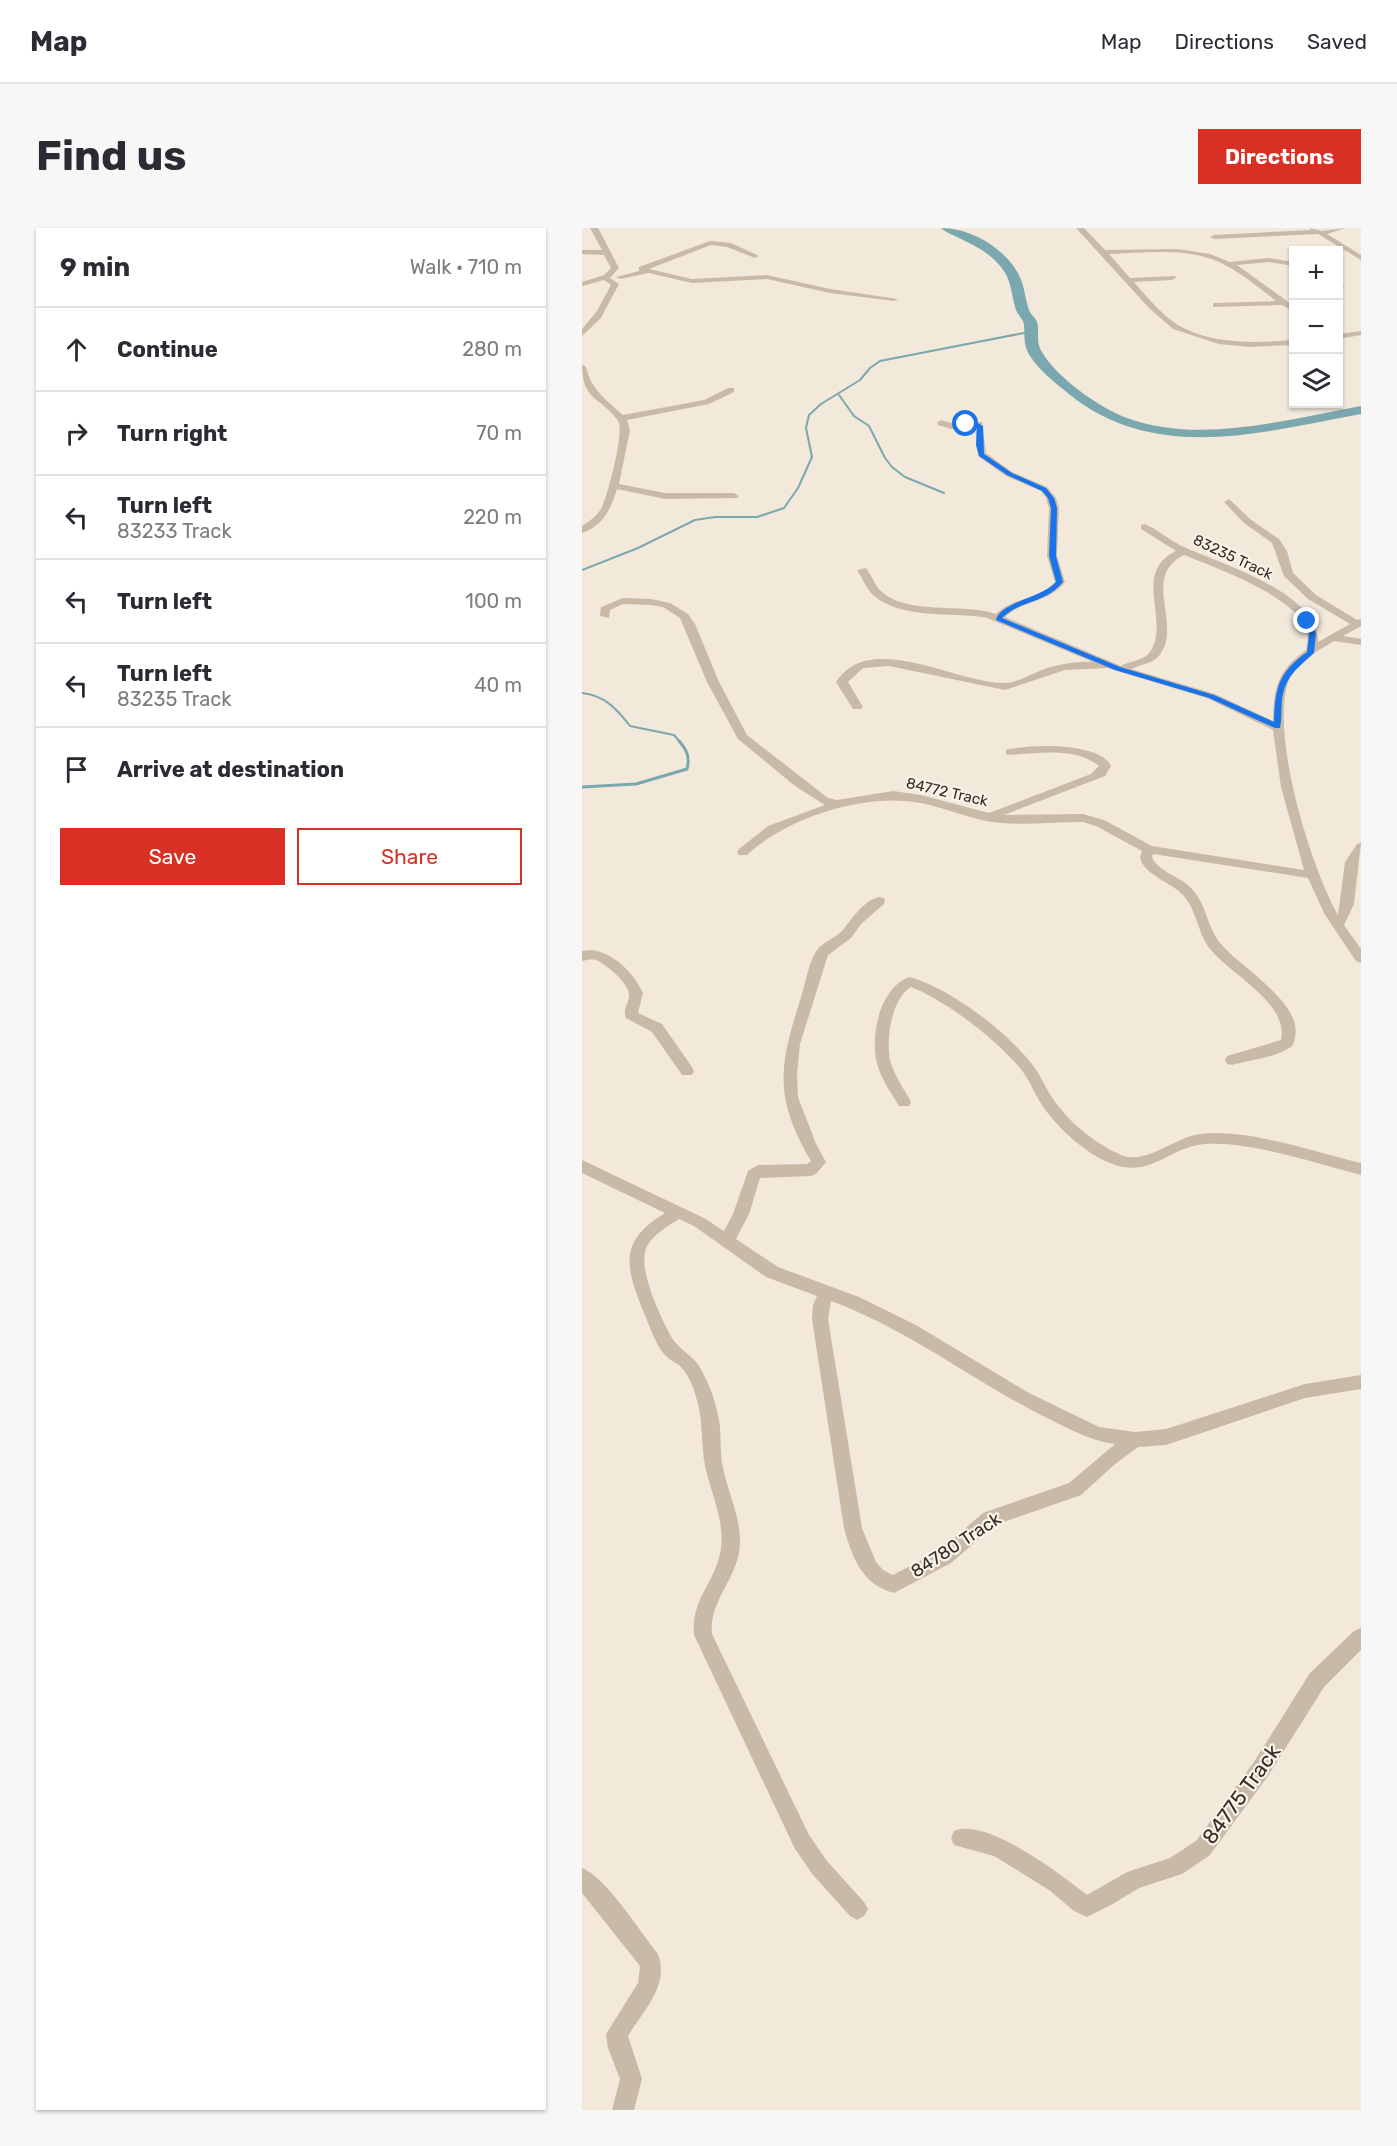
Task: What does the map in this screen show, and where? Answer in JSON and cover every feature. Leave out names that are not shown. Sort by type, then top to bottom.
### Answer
[{"type":"street","points":[[594,228],[615,268],[608,279]]},
{"type":"street","points":[[1080,228],[1161,315],[1185,331],[1238,343],[1261,345],[1289,342]]},
{"type":"street","points":[[1214,237],[1298,235],[1342,228]]},
{"type":"street","points":[[1318,231],[1361,258]]},
{"type":"street","points":[[620,278],[705,244],[724,244],[756,256]]},
{"type":"street","points":[[582,252],[609,253]]},
{"type":"street","points":[[1102,252],[1185,252],[1208,256],[1228,264],[1289,307]]},
{"type":"street","points":[[1228,264],[1269,260],[1289,263]]},
{"type":"street","points":[[582,284],[649,271],[692,281],[767,277],[830,291],[894,299]]},
{"type":"street","points":[[1128,280],[1173,278]]},
{"type":"street","points":[[582,334],[604,310],[615,284],[608,279]]},
{"type":"street","points":[[1216,305],[1283,303]]},
{"type":"street","points":[[1343,336],[1361,333]]},
{"type":"street","points":[[582,367],[584,380],[601,402],[621,418],[626,430],[620,448],[619,469],[604,513],[582,530]]},
{"type":"street","points":[[621,418],[697,404],[731,390]]},
{"type":"street","points":[[941,423],[952,426],[979,424],[981,454],[1010,474],[1044,489],[1053,503],[1052,556],[1060,582],[1052,592],[1006,610],[998,618]]},
{"type":"street","points":[[614,486],[664,496],[734,496]]},
{"type":"street","points":[[1230,502],[1247,521],[1276,541],[1282,551],[1288,574],[1312,597],[1359,623]]},
{"type":"street","name":"83235 Track","points":[[1144,527],[1184,551],[1254,580],[1279,596],[1301,614],[1311,628],[1310,653]]},
{"type":"street","points":[[856,707],[842,682],[852,670],[865,664],[886,664],[948,673],[1001,687],[1011,686],[1046,672],[1078,665],[1121,670],[1150,658],[1156,651],[1160,639],[1159,586],[1162,566],[1170,555],[1184,551]]},
{"type":"street","points":[[862,570],[876,592],[900,605],[937,612],[979,612],[998,618],[1121,670],[1211,696],[1278,727]]},
{"type":"street","points":[[605,616],[605,609],[609,605],[635,601],[666,605],[684,616],[690,624],[721,700],[742,736],[799,783],[824,801],[834,804]]},
{"type":"street","points":[[1359,623],[1294,665],[1282,681],[1278,700],[1278,727],[1290,793],[1312,875],[1341,931],[1361,958]]},
{"type":"street","points":[[1334,638],[1361,642]]},
{"type":"street","points":[[987,817],[1095,777],[1105,766],[1097,759],[1070,752],[1010,752]]},
{"type":"street","name":"84772 Track","points":[[743,852],[756,838],[771,828],[795,818],[827,809],[834,804],[893,795],[921,799],[987,817],[1012,820],[1083,818],[1100,823],[1149,849],[1312,875]]},
{"type":"street","points":[[1341,931],[1348,899],[1349,868],[1354,855],[1361,847]]},
{"type":"street","points":[[1149,849],[1147,862],[1191,896],[1205,931],[1221,954],[1274,1001],[1286,1016],[1290,1030],[1287,1043],[1232,1060]]},
{"type":"street","points":[[727,1241],[741,1214],[753,1174],[758,1171],[811,1170],[819,1162],[801,1128],[789,1091],[793,1044],[822,953],[846,935],[856,921],[879,901]]},
{"type":"street","points":[[1341,931],[1361,935]]},
{"type":"street","points":[[582,956],[603,957],[634,987],[636,998],[631,1015],[657,1028],[687,1071]]},
{"type":"street","points":[[904,1102],[889,1076],[883,1050],[886,1019],[892,998],[900,986],[910,982],[949,1003],[999,1039],[1025,1064],[1056,1112],[1116,1160],[1140,1163],[1189,1142],[1217,1139],[1246,1141],[1361,1169]]},
{"type":"street","points":[[582,1166],[679,1212],[772,1272],[853,1302],[935,1343],[1058,1417],[1097,1434],[1135,1440],[1166,1437],[1305,1390],[1361,1382]]},
{"type":"street","points":[[679,1212],[648,1232],[638,1246],[636,1265],[638,1277],[663,1339],[672,1352],[687,1362],[697,1377],[712,1423],[714,1465],[729,1525],[730,1548],[724,1572],[700,1616],[703,1635],[802,1842],[820,1868],[857,1909]]},
{"type":"street","name":"84780 Track","points":[[827,1292],[821,1305],[820,1319],[851,1519],[860,1551],[882,1581],[894,1584],[945,1557],[983,1523],[996,1515],[1075,1489],[1108,1459],[1135,1440]]},
{"type":"street","name":"84775 Track","points":[[961,1838],[998,1847],[1056,1883],[1081,1904],[1088,1906],[1134,1879],[1174,1867],[1203,1848],[1261,1769],[1317,1680],[1361,1637]]},
{"type":"street","points":[[582,1878],[606,1904],[650,1962],[652,1970],[647,1986],[617,2034],[616,2043],[631,2079],[631,2086],[622,2110]]},
{"type":"waterway","points":[[947,228],[989,249],[1006,265],[1017,285],[1024,313],[1031,323],[1030,341],[1036,355],[1060,380],[1104,413],[1123,421],[1170,431],[1220,432],[1268,428],[1361,410]]},
{"type":"waterway","points":[[582,570],[638,548],[695,520],[715,517],[757,517],[784,508],[798,488],[812,457],[806,428],[809,415],[821,404],[860,380],[870,368],[880,361],[1029,332]]},
{"type":"waterway","points":[[839,395],[854,416],[869,426],[892,467],[905,477],[944,493]]},
{"type":"waterway","points":[[582,693],[590,694],[609,704],[630,726],[674,735],[680,742]]},
{"type":"waterway","points":[[582,787],[636,784],[687,769],[687,754],[679,741]]},
{"type":"route","points":[[966,424],[979,424],[981,454],[1010,474],[1044,489],[1051,498],[1054,508],[1052,556],[1060,582],[1052,592],[1012,607],[998,618],[1118,669],[1211,696],[1278,727],[1278,700],[1282,681],[1287,672],[1310,653],[1313,634],[1307,621]]}]
